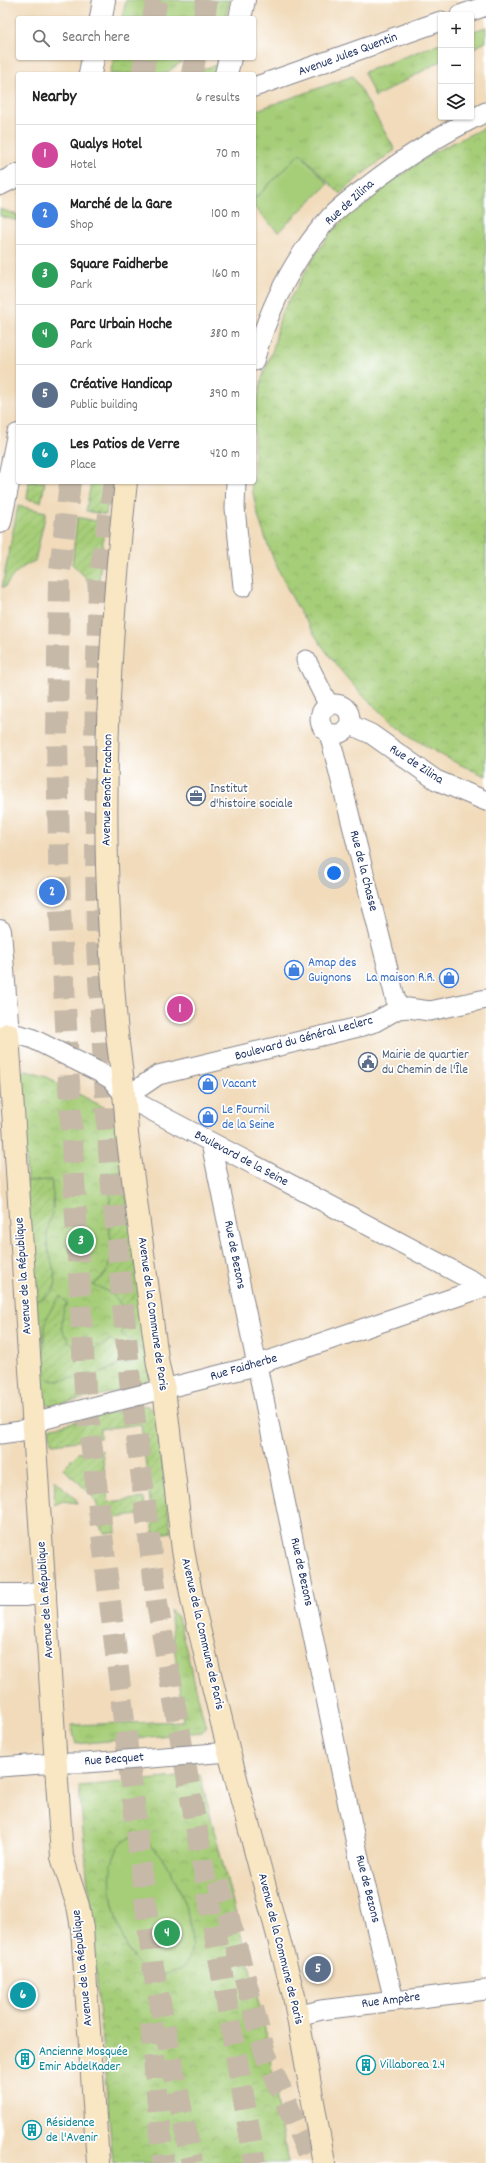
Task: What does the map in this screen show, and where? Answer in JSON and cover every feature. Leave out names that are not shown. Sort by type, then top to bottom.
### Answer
[{"type":"main road","name":"Avenue Benoît Frachon","points":[[126,484],[116,578],[110,675],[107,858],[118,1042],[126,1097]]},
{"type":"main road","name":"Avenue de la République","points":[[4,1032],[6,1108],[46,1592],[62,1857],[78,1906],[82,1928],[98,2163]]},
{"type":"main road","name":"Avenue de la Commune de Paris","points":[[126,1097],[130,1156],[158,1365],[164,1389],[183,1550],[193,1604],[229,1752],[294,1996],[324,2163]]},
{"type":"street","points":[[101,16],[104,0]]},
{"type":"street","points":[[240,16],[244,0]]},
{"type":"street","points":[[469,12],[486,6]]},
{"type":"street","name":"Avenue Jules Quentin","points":[[256,86],[438,22]]},
{"type":"street","points":[[90,72],[93,60]]},
{"type":"street","points":[[226,72],[230,60]]},
{"type":"street","name":"Rue de Zilina","points":[[256,354],[264,324],[274,302],[299,257],[330,216],[404,158],[448,130],[486,112]]},
{"type":"street","points":[[0,522],[16,445]]},
{"type":"street","points":[[236,484],[235,508],[243,587]]},
{"type":"street","points":[[306,660],[329,706]]},
{"type":"street","points":[[339,705],[344,707],[350,715],[349,724],[343,732],[339,734],[329,733],[325,730],[321,721],[322,712],[329,706],[339,705]]},
{"type":"street","name":"Rue de Zilina","points":[[349,724],[371,734],[436,780],[486,801]]},
{"type":"street","name":"Rue de la Chasse","points":[[329,733],[398,1009]]},
{"type":"street","points":[[0,931],[4,1032]]},
{"type":"street","points":[[398,1009],[408,1008],[430,1011],[486,999]]},
{"type":"street","name":"Boulevard du Général Leclerc","points":[[126,1097],[158,1075],[363,1026],[375,1022],[398,1009]]},
{"type":"street","name":"Boulevard de la Seine","points":[[4,1032],[32,1038],[99,1072],[111,1080],[126,1097],[485,1288]]},
{"type":"street","name":"Rue de Bezons","points":[[211,1143],[360,1863],[394,2000]]},
{"type":"street","name":"Rue Faidherbe","points":[[0,1434],[21,1431],[45,1419],[256,1365],[485,1288]]},
{"type":"street","points":[[0,1595],[24,1595],[46,1592]]},
{"type":"street","name":"Rue Becquet","points":[[0,1767],[56,1763],[86,1763],[229,1752]]},
{"type":"street","name":"Rue Ampère","points":[[298,2016],[321,2010],[486,1990]]},
{"type":"green space","points":[[126,0],[230,0],[226,16],[122,16]]},
{"type":"green space","points":[[486,27],[486,42],[474,48],[474,31]]},
{"type":"green space","points":[[438,44],[438,63],[375,97],[364,72]]},
{"type":"green space","points":[[114,60],[184,60],[168,72],[110,72]]},
{"type":"green space","points":[[217,65],[215,72],[198,72]]},
{"type":"green space","points":[[353,76],[395,150],[361,175],[340,194],[300,153],[256,198],[256,110]]},
{"type":"green space","points":[[486,127],[486,776],[454,762],[398,727],[374,706],[331,658],[312,631],[294,601],[273,558],[257,513],[251,484],[256,484],[256,408],[262,378],[273,349],[281,314],[313,259],[331,232],[351,213],[384,187],[436,151]]},
{"type":"green space","points":[[300,153],[328,184],[278,232],[256,209],[256,198]]},
{"type":"green space","points":[[0,209],[16,214],[16,220],[0,216]]},
{"type":"green space","points":[[29,484],[45,484],[41,502],[27,499]]},
{"type":"green space","points":[[91,484],[111,484],[106,515],[86,511]]},
{"type":"green space","points":[[18,506],[46,512],[35,561],[22,568],[14,575],[5,587],[2,587]]},
{"type":"green space","points":[[77,517],[105,523],[97,597],[94,597],[86,578],[72,564]]},
{"type":"green space","points":[[27,1071],[46,1077],[115,1113],[150,1376],[148,1381],[139,1387],[49,1406],[42,1402],[20,1078],[22,1072]]},
{"type":"green space","points":[[123,1172],[149,1356],[122,1334],[123,1316],[120,1303],[110,1293],[93,1285],[106,1273],[113,1255],[108,1219],[111,1190],[106,1173]]},
{"type":"green space","points":[[51,1180],[53,1208],[47,1238],[55,1276],[55,1284],[52,1291],[45,1297],[32,1301],[26,1181]]},
{"type":"green space","points":[[60,1296],[67,1303],[63,1316],[62,1327],[66,1337],[72,1344],[80,1348],[89,1349],[100,1346],[110,1339],[136,1359],[132,1363],[121,1364],[92,1377],[70,1378],[57,1381],[48,1379],[46,1374],[44,1342],[45,1324],[48,1315]]},
{"type":"green space","points":[[144,1405],[150,1407],[156,1413],[171,1532],[154,1535],[141,1424],[100,1429],[100,1438],[54,1444],[51,1443],[49,1428]]},
{"type":"green space","points":[[102,1450],[108,1502],[144,1498],[146,1514],[115,1518],[116,1533],[104,1533],[99,1522],[96,1502],[63,1468],[78,1453]]},
{"type":"green space","points":[[55,1480],[76,1499],[77,1503],[63,1501],[54,1505]]},
{"type":"green space","points":[[170,1610],[178,1617],[206,1728],[202,1732],[76,1744],[71,1725],[183,1721]]},
{"type":"green space","points":[[200,1775],[264,2024],[288,2163],[113,2163],[79,1786]]},
{"type":"green space","points":[[130,1838],[145,1841],[155,1849],[173,1876],[187,1911],[192,1943],[190,1956],[182,1967],[170,1973],[154,1974],[141,1967],[132,1956],[117,1921],[112,1901],[110,1881],[112,1863],[119,1848]]},
{"type":"tunnel","points":[[153,16],[157,0]]},
{"type":"tunnel","points":[[204,16],[207,0]]},
{"type":"tunnel","points":[[142,72],[145,60]]},
{"type":"tunnel","points":[[192,72],[195,60]]},
{"type":"tunnel","points":[[70,484],[59,579],[57,737],[60,909],[85,1390],[153,1967],[192,2163]]},
{"type":"tunnel","points":[[114,484],[99,582],[95,740],[97,946],[110,1165],[130,1380],[157,1603],[255,2163]]},
{"type":"tunnel","points":[[219,1881],[265,2053],[312,2163]]},
{"type":"tunnel","points":[[151,2023],[163,2163]]},
{"type":"place","name":"Institut d'histoire sociale","points":[[196,796]]},
{"type":"place","name":"Marché de la Gare","points":[[52,892]]},
{"type":"place","name":"Amap des Guignons","points":[[294,970]]},
{"type":"place","name":"La maison R.R.","points":[[449,978]]},
{"type":"place","name":"Qualys Hotel","points":[[180,1009]]},
{"type":"place","name":"Mairie de quartier du Chemin de l'Île","points":[[368,1062]]},
{"type":"place","name":"Vacant","points":[[208,1084]]},
{"type":"place","name":"Le Fournil de la Seine","points":[[208,1117]]},
{"type":"place","name":"Square Faidherbe","points":[[81,1241]]},
{"type":"place","name":"Parc Urbain Hoche","points":[[167,1933]]},
{"type":"place","name":"Créative Handicap","points":[[318,1969]]},
{"type":"place","name":"Les Patios de Verre","points":[[23,1995]]},
{"type":"place","name":"Ancienne Mosquée Emir AbdelKader","points":[[25,2059]]},
{"type":"place","name":"Villaborea 2.4","points":[[366,2065]]},
{"type":"place","name":"Résidence de l'Avenir","points":[[32,2130]]}]
